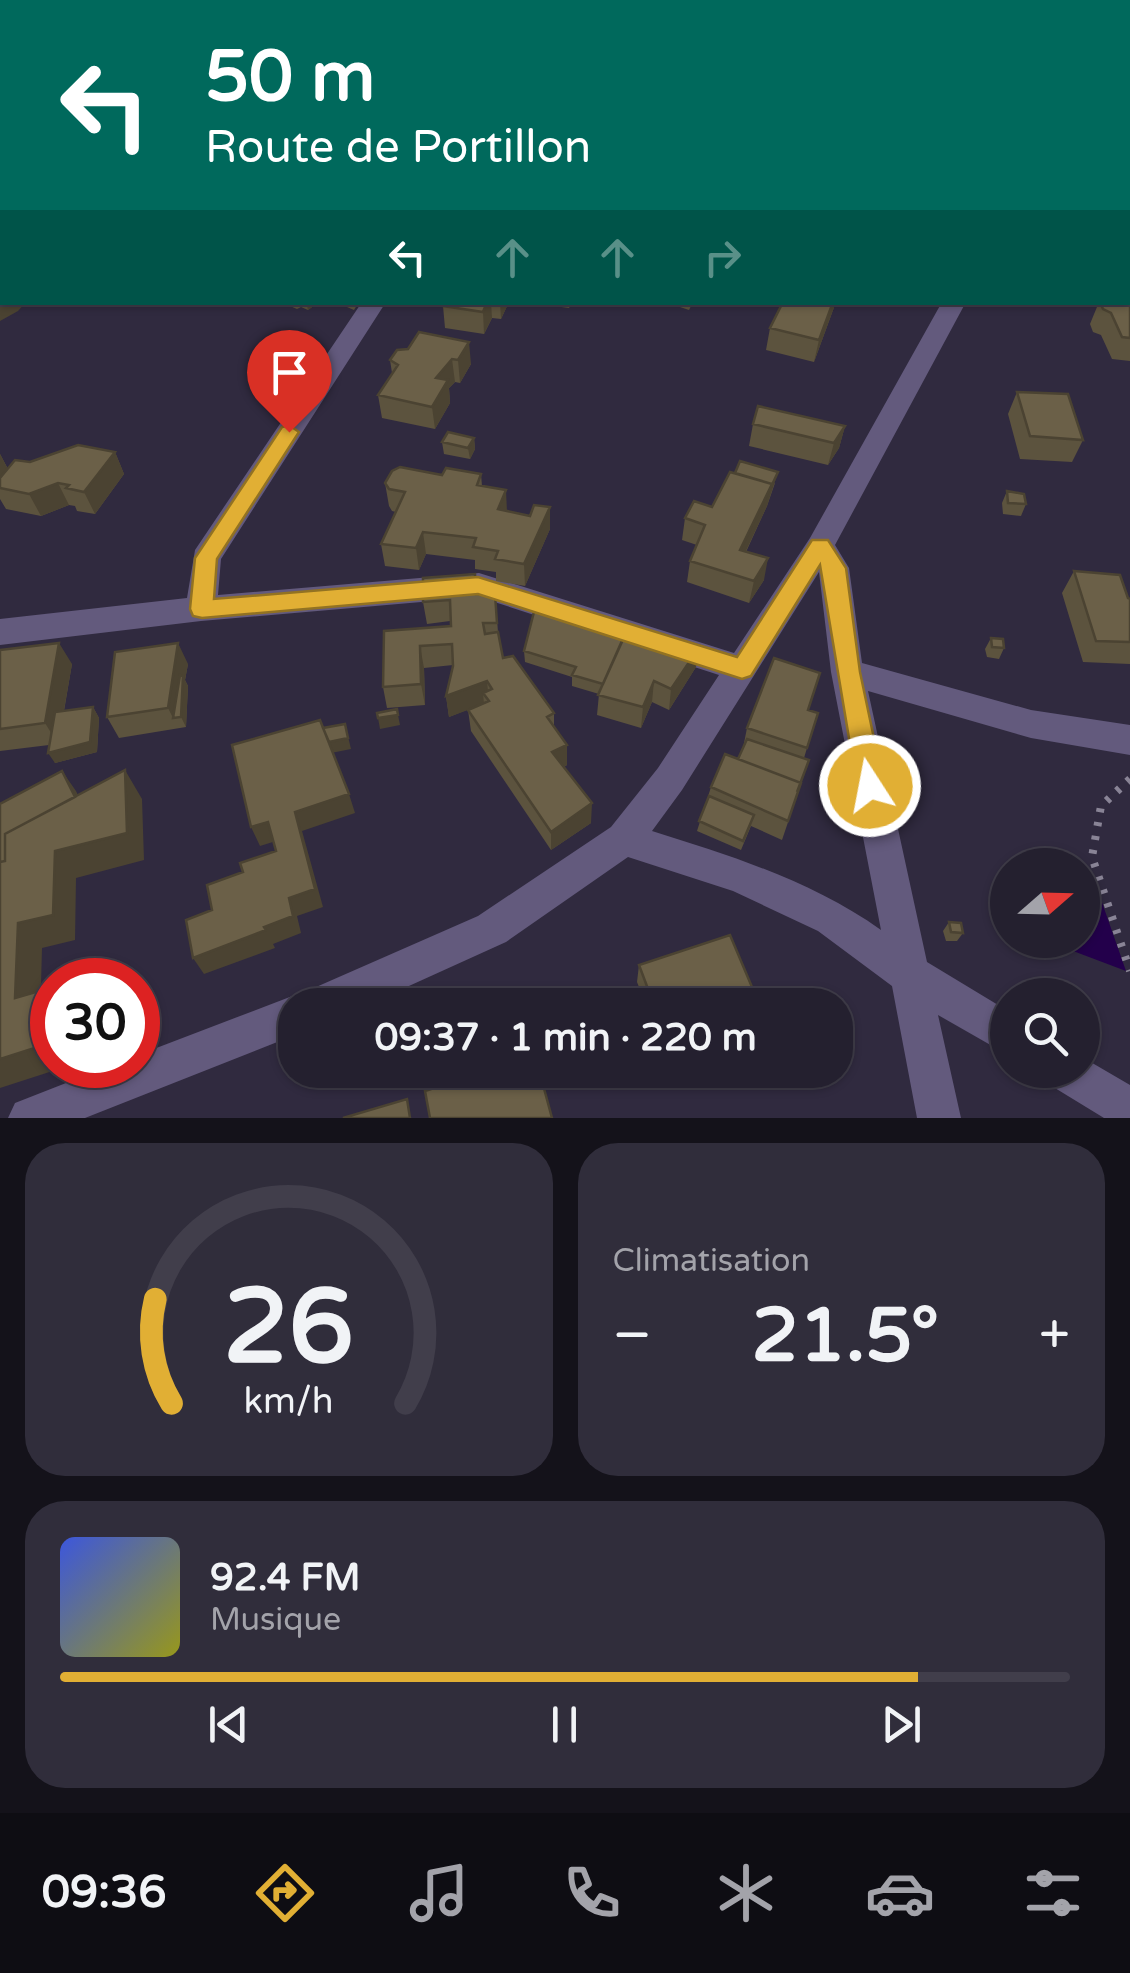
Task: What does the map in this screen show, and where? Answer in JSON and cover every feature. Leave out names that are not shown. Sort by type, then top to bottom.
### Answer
[{"type":"street","points":[[202,609],[206,558],[372,305]]},
{"type":"street","points":[[358,988],[492,929],[624,839],[670,779],[820,546],[952,305]]},
{"type":"street","points":[[820,546],[834,568],[848,672],[939,1118]]},
{"type":"street","points":[[0,632],[202,609],[478,586],[742,668]]},
{"type":"street","points":[[848,672],[1031,724],[1130,740]]},
{"type":"street","points":[[624,839],[740,876],[832,918],[909,974],[990,1024]]},
{"type":"street","points":[[30,1118],[278,1022]]},
{"type":"street","points":[[1095,1088],[1130,1110]]},
{"type":"path","points":[[1130,779],[1100,806],[1092,856],[1130,972]]},
{"type":"shaded area","points":[[1100,897],[1126,971],[1092,958],[1100,958]]},
{"type":"building","points":[[444,305],[486,305],[483,312]]},
{"type":"building","points":[[782,305],[832,305],[819,340],[770,328]]},
{"type":"building","points":[[1101,305],[1130,305],[1130,338],[1122,337],[1111,313]]},
{"type":"building","points":[[419,332],[469,342],[458,360],[452,359],[436,378],[448,380],[432,407],[378,395],[398,365],[390,360],[397,350],[408,349]]},
{"type":"building","points":[[1017,392],[1068,394],[1083,440],[1030,436]]},
{"type":"building","points":[[758,406],[845,426],[834,443],[753,424]]},
{"type":"building","points":[[448,432],[474,438],[468,448],[442,442]]},
{"type":"building","points":[[78,445],[115,452],[84,492],[58,483],[29,494],[0,488],[0,478],[15,460],[30,462]]},
{"type":"building","points":[[740,461],[778,472],[771,487],[772,484],[735,473]]},
{"type":"building","points":[[400,467],[442,475],[446,468],[481,474],[477,485],[506,490],[498,509],[530,516],[534,505],[550,507],[524,564],[495,559],[498,551],[473,547],[476,538],[423,532],[416,548],[381,544],[405,492],[389,489],[385,483],[392,471]]},
{"type":"building","points":[[730,472],[772,484],[740,550],[768,558],[754,581],[690,561],[705,525],[685,518],[694,501],[712,507]]},
{"type":"building","points":[[1007,491],[1024,494],[1026,504],[1008,503]]},
{"type":"building","points":[[1074,571],[1120,575],[1130,599],[1130,642],[1096,641]]},
{"type":"building","points":[[475,574],[476,594],[495,594],[497,623],[483,623],[485,634],[498,632],[503,658],[513,656],[554,713],[547,717],[567,745],[552,752],[592,803],[551,832],[468,710],[489,701],[483,693],[492,689],[487,681],[446,696],[453,666],[452,644],[420,646],[421,684],[383,687],[384,631],[451,626],[450,600],[423,602],[423,578]]},
{"type":"building","points":[[536,604],[596,619],[592,626],[625,635],[603,684],[572,675],[576,667],[524,651]]},
{"type":"building","points":[[629,625],[700,646],[671,689],[654,681],[643,707],[598,695]]},
{"type":"building","points":[[991,638],[1003,639],[1004,648],[992,647]]},
{"type":"building","points":[[59,643],[45,723],[0,729],[0,650]]},
{"type":"building","points":[[178,643],[168,708],[107,717],[115,652]]},
{"type":"building","points":[[774,658],[820,673],[808,710],[818,713],[807,748],[747,728]]},
{"type":"building","points":[[180,675],[181,717],[173,718]]},
{"type":"building","points":[[93,707],[90,742],[48,753],[55,712]]},
{"type":"building","points":[[397,709],[398,715],[378,718],[377,713]]},
{"type":"building","points":[[320,720],[349,794],[295,812],[315,889],[289,898],[293,916],[193,958],[186,920],[212,910],[207,885],[243,872],[240,863],[276,851],[268,822],[251,827],[232,745]]},
{"type":"building","points":[[345,724],[348,738],[329,742],[323,728]]},
{"type":"building","points":[[747,739],[809,760],[800,783],[738,759]]},
{"type":"building","points":[[725,754],[801,783],[788,821],[711,787]]},
{"type":"building","points":[[125,770],[127,833],[55,851],[53,915],[18,923],[15,998],[30,994],[30,1049],[0,1059],[0,862],[5,861],[5,834]]},
{"type":"building","points":[[62,771],[75,797],[5,834],[5,861],[0,862],[0,804]]},
{"type":"building","points":[[709,796],[754,815],[743,841],[699,821]]},
{"type":"building","points":[[949,922],[961,923],[963,933],[951,932]]},
{"type":"building","points":[[730,935],[752,988],[648,988],[639,965]]},
{"type":"building","points":[[544,1088],[552,1118],[430,1118],[425,1091]]},
{"type":"building","points":[[407,1099],[410,1118],[343,1118]]},
{"type":"route","points":[[289,432],[206,558],[202,609],[478,586],[742,668],[820,546],[834,568],[848,672],[870,786]]}]
